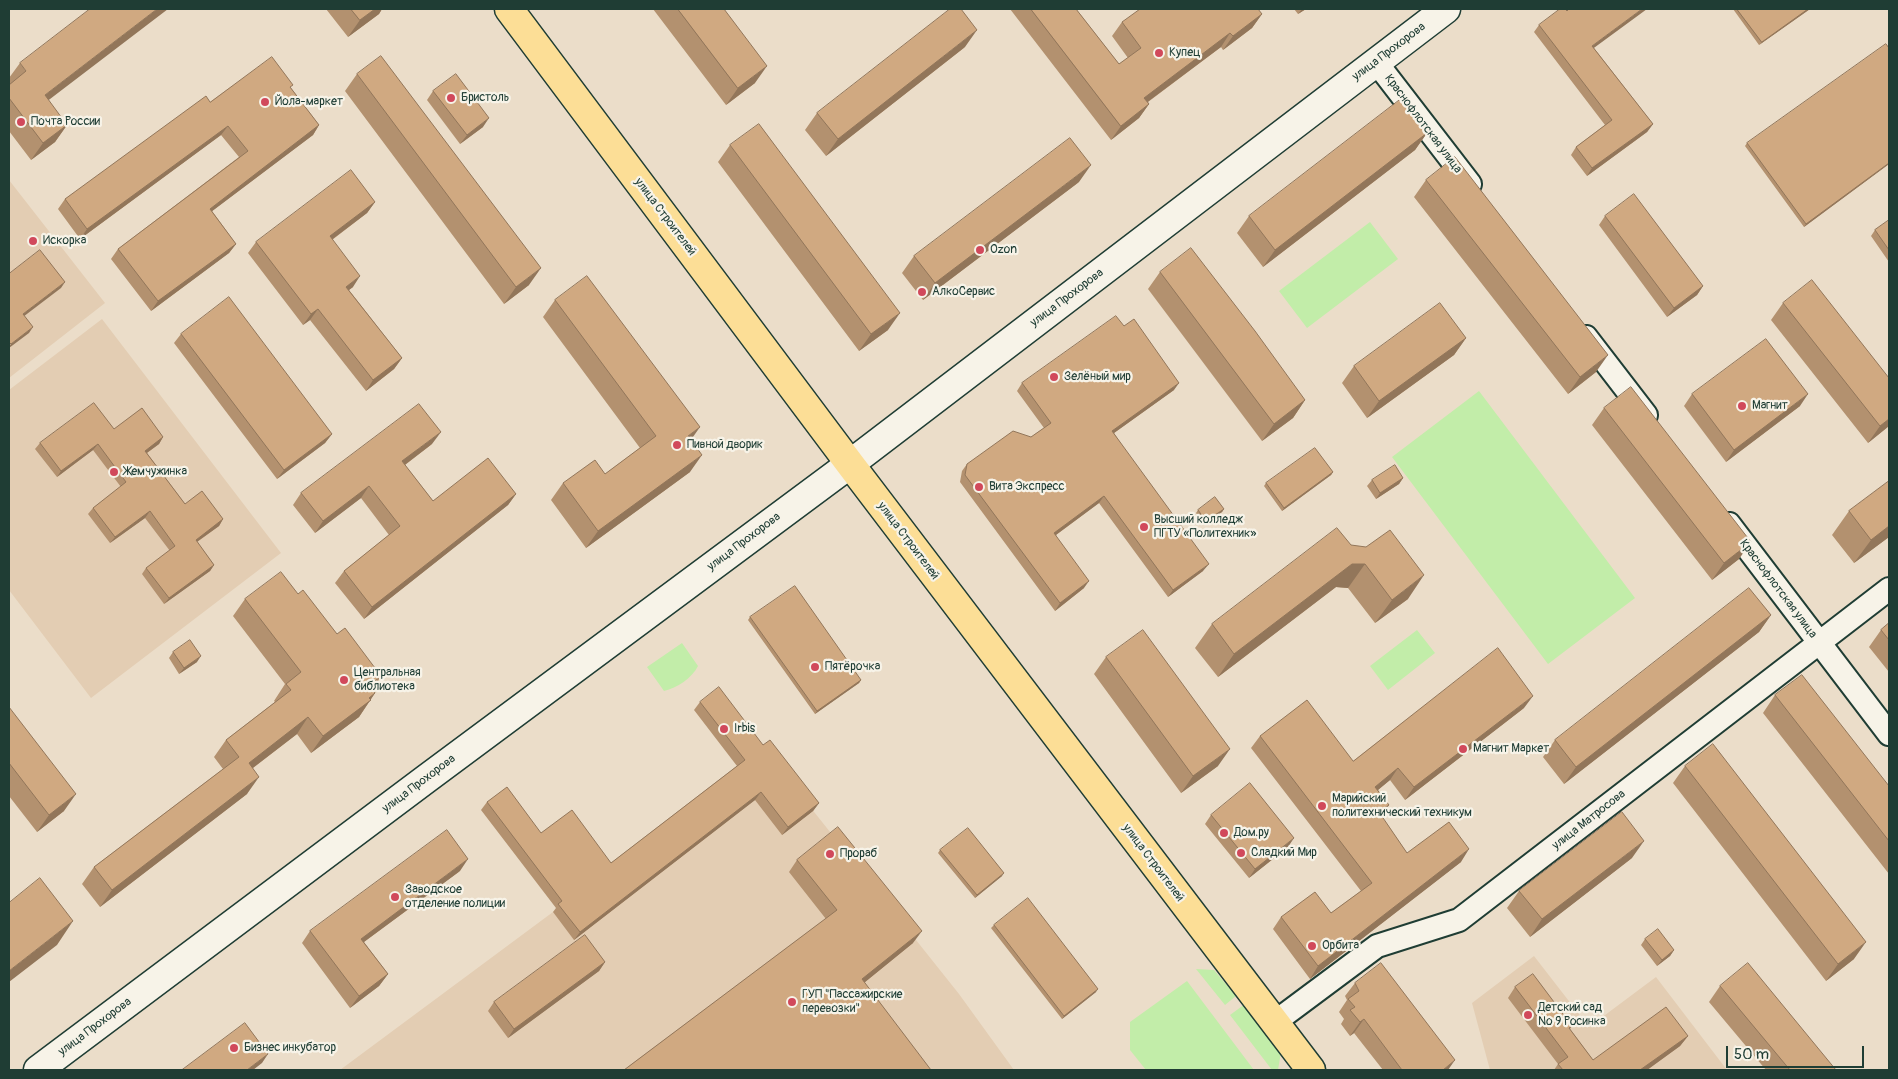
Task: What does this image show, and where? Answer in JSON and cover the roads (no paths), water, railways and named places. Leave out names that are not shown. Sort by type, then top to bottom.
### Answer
[{"type":"main road","name":"улица Строителей","points":[[510,9],[850,464],[1311,1070]]},
{"type":"street","name":"улица Прохорова","points":[[38,1070],[850,464],[1446,9]]},
{"type":"street","name":"Краснофлотская улица","points":[[1376,62],[1483,202]]},
{"type":"street","points":[[1572,318],[1661,435]]},
{"type":"street","name":"Краснофлотская улица","points":[[1714,505],[1889,734]]},
{"type":"street","name":"улица Матросова","points":[[1275,1022],[1377,946],[1459,920],[1889,589]]},
{"type":"place","name":"Купец","points":[[1159,53]]},
{"type":"place","name":"Бристоль","points":[[451,98]]},
{"type":"place","name":"Йола-маркет","points":[[265,102]]},
{"type":"place","name":"Почта России","points":[[21,122]]},
{"type":"place","name":"Искорка","points":[[33,241]]},
{"type":"place","name":"Ozon","points":[[980,250]]},
{"type":"place","name":"АлкоСервис","points":[[922,292]]},
{"type":"place","name":"Зелёный мир","points":[[1054,377]]},
{"type":"place","name":"Магнит","points":[[1742,406]]},
{"type":"place","name":"Пивной дворик","points":[[677,445]]},
{"type":"place","name":"Жемчужинка","points":[[114,472]]},
{"type":"place","name":"Вита Экспресс","points":[[979,487]]},
{"type":"place","name":"Высший колледж ПГТУ «Политехник»","points":[[1144,527]]},
{"type":"place","name":"Пятёрочка","points":[[815,667]]},
{"type":"place","name":"Центральная библиотека","points":[[344,680]]},
{"type":"place","name":"Irbis","points":[[724,729]]},
{"type":"place","name":"Магнит Маркет","points":[[1463,749]]},
{"type":"place","name":"Марийский политехнический техникум","points":[[1322,806]]},
{"type":"place","name":"Дом.ру","points":[[1224,833]]},
{"type":"place","name":"Сладкий Мир","points":[[1241,853]]},
{"type":"place","name":"Прораб","points":[[830,854]]},
{"type":"place","name":"Заводское отделение полиции","points":[[395,897]]},
{"type":"place","name":"Орбита","points":[[1312,946]]},
{"type":"place","name":"ГУП \"Пассажирские перевозки\"","points":[[792,1002]]},
{"type":"place","name":"Детский сад № 9 Росинка","points":[[1528,1015]]},
{"type":"place","name":"Бизнес инкубатор","points":[[234,1048]]}]
